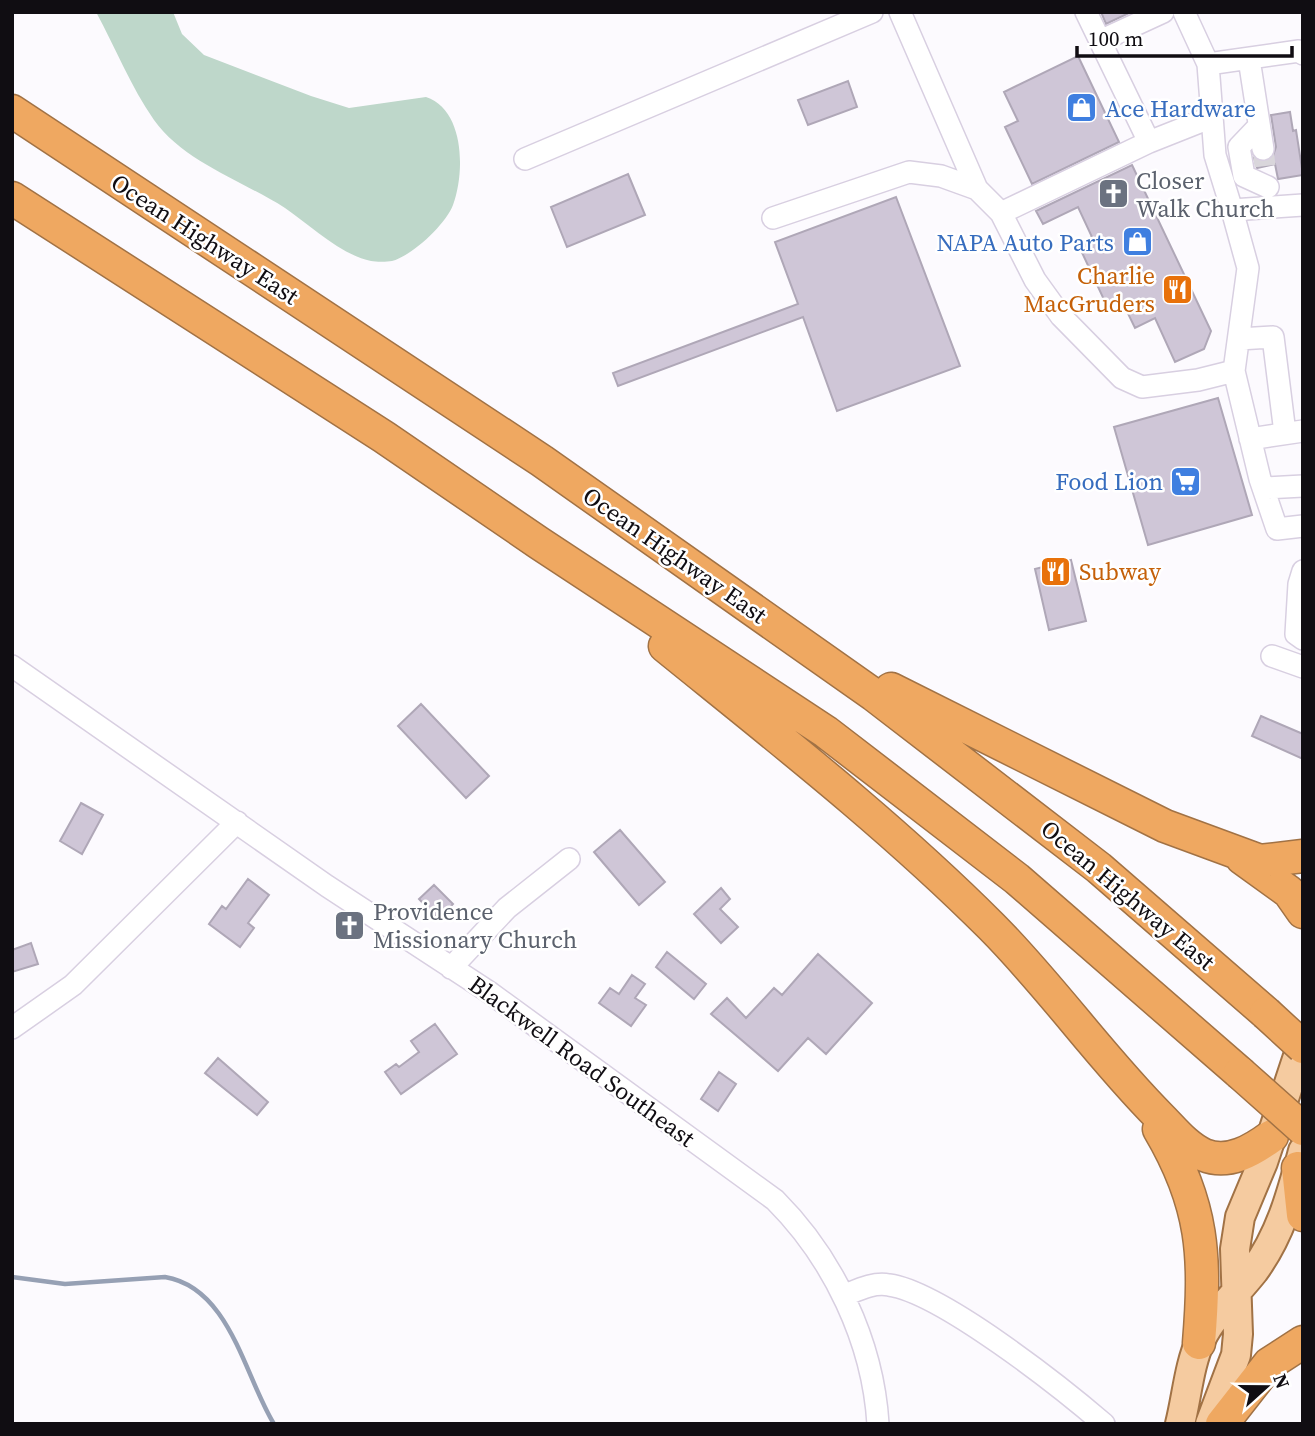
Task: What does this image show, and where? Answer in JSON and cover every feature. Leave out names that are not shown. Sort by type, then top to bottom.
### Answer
[{"type":"highway","name":"Ocean Highway East","points":[[12,111],[542,461],[708,577],[984,777],[1100,868],[1303,1047]]},
{"type":"highway","points":[[12,198],[384,437],[539,543],[826,732],[1017,879],[1303,1129]]},
{"type":"highway","points":[[539,543],[915,855],[992,928],[1141,1097],[1188,1144],[1204,1155],[1221,1158],[1253,1150],[1272,1136]]},
{"type":"highway","points":[[708,577],[884,685],[1165,826],[1237,854],[1260,860],[1303,856]]},
{"type":"highway","points":[[1237,854],[1289,892],[1303,912]]},
{"type":"highway","points":[[1141,1097],[1171,1149],[1196,1211],[1203,1257],[1199,1343]]},
{"type":"highway","points":[[1301,1159],[1303,1215]]},
{"type":"highway","points":[[1222,1424],[1269,1364],[1303,1342]]},
{"type":"main road","points":[[1210,1424],[1236,1354],[1237,1229],[1272,1136],[1303,1041]]},
{"type":"main road","points":[[1180,1424],[1199,1343],[1208,1325],[1275,1239],[1284,1220],[1301,1159]]},
{"type":"street","points":[[526,159],[873,12]]},
{"type":"street","points":[[900,12],[977,189],[1001,213],[1035,279],[1061,316],[1122,378],[1142,387],[1198,380],[1234,371]]},
{"type":"street","points":[[1086,12],[1149,142]]},
{"type":"street","points":[[1100,41],[1163,12]]},
{"type":"street","points":[[1184,12],[1208,64],[1216,156],[1248,268],[1234,371],[1250,439],[1277,529],[1303,526]]},
{"type":"street","points":[[1208,64],[1300,51],[1303,54]]},
{"type":"street","points":[[1249,59],[1267,177]]},
{"type":"street","points":[[1001,213],[1149,142],[1212,117]]},
{"type":"street","points":[[1259,126],[1239,146],[1244,176],[1267,177],[1303,205]]},
{"type":"street","points":[[773,218],[909,172],[941,176],[977,189]]},
{"type":"street","points":[[1232,210],[1267,177]]},
{"type":"street","points":[[1239,339],[1272,337],[1294,432],[1250,439]]},
{"type":"street","points":[[1264,488],[1303,486]]},
{"type":"street","points":[[1303,571],[1298,584],[1296,634],[1303,639]]},
{"type":"street","points":[[1272,656],[1303,667]]},
{"type":"street","name":"Blackwell Road Southeast","points":[[12,666],[327,886],[451,968],[775,1200],[795,1220],[843,1296],[864,1347],[878,1424]]},
{"type":"street","points":[[12,1028],[81,978],[237,822]]},
{"type":"street","points":[[451,968],[507,908],[569,859]]},
{"type":"street","points":[[843,1296],[873,1284],[911,1290],[945,1308],[990,1338],[1105,1424]]},
{"type":"green space","points":[[96,12],[173,12],[182,34],[204,55],[349,108],[426,97],[439,104],[455,128],[459,144],[457,192],[449,213],[427,238],[400,258],[373,261],[348,253],[285,208],[215,170],[181,148],[167,135],[138,94]]},
{"type":"building","points":[[1101,12],[1131,12],[1106,24]]},
{"type":"building","points":[[1078,56],[1119,142],[1032,184],[1005,127],[1018,121],[1004,92]]},
{"type":"building","points":[[848,81],[857,107],[808,125],[798,100]]},
{"type":"building","points":[[1290,112],[1293,131],[1296,130],[1303,175],[1278,179],[1275,164],[1257,168],[1254,158],[1264,162],[1272,159],[1276,147],[1271,115]]},
{"type":"building","points":[[1132,165],[1211,331],[1204,349],[1175,362],[1155,318],[1135,328],[1120,297],[1106,304],[1078,244],[1092,237],[1078,207],[1043,224],[1036,211]]},
{"type":"building","points":[[628,174],[645,215],[567,247],[551,207]]},
{"type":"building","points":[[896,197],[960,366],[837,411],[803,317],[618,386],[613,373],[798,304],[775,242]]},
{"type":"building","points":[[1218,398],[1252,515],[1148,545],[1114,427]]},
{"type":"building","points":[[1071,560],[1086,621],[1049,630],[1035,569]]},
{"type":"building","points":[[421,704],[489,776],[466,798],[398,726]]},
{"type":"building","points":[[1261,716],[1303,734],[1303,759],[1252,736]]},
{"type":"building","points":[[81,803],[103,815],[82,854],[60,841]]},
{"type":"building","points":[[620,830],[665,882],[639,905],[594,852]]},
{"type":"building","points":[[248,879],[269,895],[248,923],[254,928],[240,947],[209,924],[222,906],[226,909]]},
{"type":"building","points":[[434,885],[453,904],[438,919],[419,899]]},
{"type":"building","points":[[721,888],[730,899],[720,909],[738,927],[721,943],[694,914]]},
{"type":"building","points":[[31,943],[38,964],[12,972],[12,950]]},
{"type":"building","points":[[667,952],[706,984],[694,999],[656,967]]},
{"type":"building","points":[[818,954],[872,1003],[826,1054],[808,1038],[778,1071],[711,1014],[727,998],[746,1018],[774,988],[782,995]]},
{"type":"building","points":[[632,975],[645,984],[635,998],[646,1005],[631,1026],[599,1003],[610,988],[619,994]]},
{"type":"building","points":[[435,1024],[457,1054],[401,1094],[385,1072],[396,1064],[399,1067],[419,1052],[411,1041]]},
{"type":"building","points":[[218,1058],[268,1102],[257,1115],[205,1073]]},
{"type":"building","points":[[719,1072],[736,1084],[718,1111],[701,1099]]},
{"type":"waterway","points":[[12,1277],[65,1284],[165,1277],[187,1284],[205,1298],[220,1315],[233,1336],[274,1424]]},
{"type":"tunnel","points":[[1263,149],[1265,166]]},
{"type":"place","name":"Ace Hardware","points":[[1082,108]]},
{"type":"place","name":"Closer Walk Church","points":[[1113,194]]},
{"type":"place","name":"NAPA Auto Parts","points":[[1137,242]]},
{"type":"place","name":"Charlie MacGruders","points":[[1178,289]]},
{"type":"place","name":"Food Lion","points":[[1186,481]]},
{"type":"place","name":"Subway","points":[[1056,571]]},
{"type":"place","name":"Providence Missionary Church","points":[[350,925]]}]
